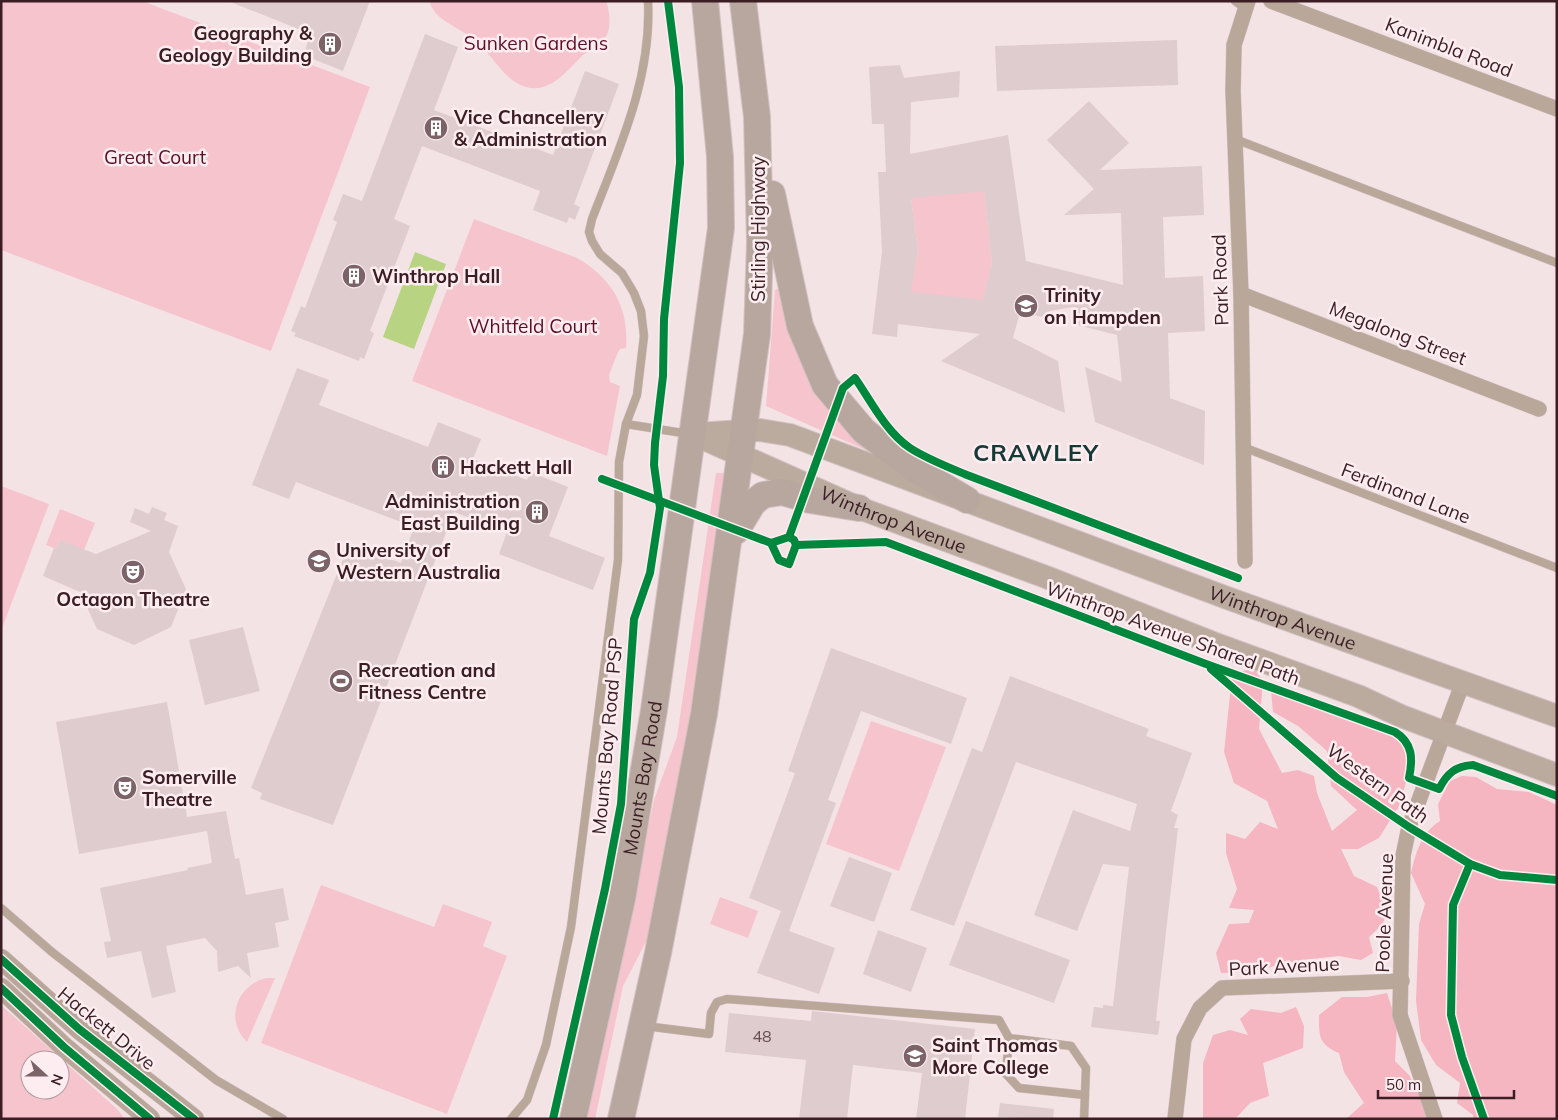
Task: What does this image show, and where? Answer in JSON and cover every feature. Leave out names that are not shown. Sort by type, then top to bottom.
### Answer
[{"type":"highway","name":"Stirling Highway","points":[[693,434],[721,228],[720,157],[704,1]]},
{"type":"highway","name":"Stirling Highway","points":[[740,456],[757,334],[760,290],[757,117],[743,1]]},
{"type":"highway","points":[[757,117],[793,302],[800,326],[825,385],[864,430],[913,468],[967,500]]},
{"type":"highway","name":"Mounts Bay Road","points":[[573,1119],[622,898],[654,710],[693,434]]},
{"type":"highway","points":[[621,1119],[643,1025],[704,714],[730,543],[740,456]]},
{"type":"highway","points":[[730,543],[752,503],[763,495],[782,492],[810,500],[859,508]]},
{"type":"main road","name":"Winthrop Avenue","points":[[693,434],[760,430],[790,435],[1230,599],[1557,716]]},
{"type":"main road","name":"Winthrop Avenue","points":[[693,434],[859,508],[1046,577],[1214,644],[1358,696],[1401,716],[1557,775]]},
{"type":"main road","name":"Hackett Drive","points":[[1,960],[79,1029],[194,1119]]},
{"type":"main road","name":"Hackett Drive","points":[[1,988],[64,1047],[150,1119]]},
{"type":"street","name":"Kanimbla Road","points":[[1271,1],[1557,109]]},
{"type":"street","name":"Park Road","points":[[1243,4],[1234,45],[1233,92],[1241,294],[1245,561]]},
{"type":"street","name":"Megalong Street","points":[[1241,294],[1539,409]]},
{"type":"street","name":"Poole Avenue","points":[[1435,1119],[1400,1015],[1403,856],[1410,827],[1464,682]]},
{"type":"street","name":"Park Avenue","points":[[1176,1119],[1184,1039],[1200,1008],[1222,988],[1402,981]]},
{"type":"lane","points":[[512,1119],[527,1100],[546,1045],[571,927],[618,560],[619,462],[626,424],[637,395],[644,336],[641,311],[634,293],[622,273],[600,254],[589,232],[636,99],[645,59],[649,17],[648,1]]},
{"type":"lane","points":[[1235,139],[1557,263]]},
{"type":"lane","points":[[626,424],[693,434]]},
{"type":"lane","name":"Ferdinand Lane","points":[[1243,447],[1557,568]]},
{"type":"lane","points":[[1,908],[52,952],[216,1080],[283,1119]]},
{"type":"lane","points":[[643,1025],[709,1034],[711,1013],[717,1002],[727,999],[999,1020],[1009,1038],[1006,1074],[1019,1088],[1085,1095]]},
{"type":"lane","points":[[1009,1038],[1071,1046],[1086,1068],[1084,1119]]},
{"type":"green space","name":"Great Court","points":[[1,1],[142,1],[370,87],[271,351],[1,250]]},
{"type":"green space","name":"Sunken Gardens","points":[[430,1],[606,1],[609,25],[603,41],[583,55],[558,79],[543,87],[526,87],[503,72],[485,50],[467,34],[441,18],[432,7]]},
{"type":"green space","points":[[983,180],[992,263],[982,308],[909,301],[918,251],[910,191]]},
{"type":"green space","name":"Whitfeld Court","points":[[474,219],[577,258],[600,275],[616,295],[625,319],[626,348],[620,349],[618,352],[609,375],[610,382],[620,386],[607,456],[412,381]]},
{"type":"green space","points":[[781,287],[792,336],[893,462],[766,406],[775,290]]},
{"type":"green space","points":[[716,473],[726,473],[689,730],[653,928],[623,986],[595,1119],[586,1119],[654,800],[677,737]]},
{"type":"green space","points":[[1,486],[49,504],[1,631]]},
{"type":"green space","points":[[60,509],[95,523],[84,550],[60,540],[56,549],[46,545]]},
{"type":"green space","points":[[871,721],[946,747],[899,871],[826,844]]},
{"type":"green space","points":[[321,885],[434,927],[443,904],[492,922],[483,946],[507,956],[447,1114],[261,1043]]},
{"type":"green space","points":[[720,897],[758,911],[748,938],[710,924]]},
{"type":"green space","points":[[266,978],[275,978],[247,1042],[236,1024],[237,1004],[248,988]]},
{"type":"green space","points":[[1,1005],[51,1050],[20,1050],[20,1100],[70,1100],[70,1067],[117,1109],[125,1119],[1,1119]]},
{"type":"shaded area","points":[[415,252],[446,264],[414,349],[383,337]]},
{"type":"shaded area","points":[[1253,667],[1263,681],[1259,729],[1282,773],[1298,770],[1314,776],[1317,793],[1332,831],[1357,810],[1331,786],[1327,751],[1298,726],[1273,712],[1271,691],[1285,688],[1296,700],[1310,698],[1407,742],[1409,772],[1399,806],[1379,838],[1358,849],[1341,849],[1354,876],[1377,887],[1387,913],[1382,925],[1369,937],[1373,953],[1361,960],[1339,956],[1302,960],[1248,972],[1221,973],[1216,953],[1229,924],[1249,923],[1254,910],[1229,908],[1237,889],[1226,853],[1226,833],[1245,839],[1260,822],[1278,829],[1267,801],[1234,783],[1224,752],[1232,676]]},
{"type":"shaded area","points":[[1462,776],[1476,777],[1497,789],[1529,792],[1557,805],[1557,1119],[1473,1119],[1473,1115],[1457,1103],[1460,1083],[1436,1065],[1421,1040],[1416,1001],[1419,924],[1425,904],[1411,873],[1420,844],[1428,831],[1440,821],[1438,804],[1450,781]]},
{"type":"shaded area","points":[[1387,993],[1397,1023],[1395,1061],[1409,1075],[1429,1112],[1427,1119],[1346,1119],[1364,1103],[1344,1072],[1339,1053],[1323,1042],[1319,1028],[1319,1015],[1342,997],[1367,997]]},
{"type":"shaded area","points":[[1296,1007],[1304,1026],[1303,1048],[1263,1063],[1269,1096],[1250,1103],[1235,1119],[1203,1119],[1203,1063],[1213,1035],[1230,1030],[1248,1035],[1240,1019],[1251,1009],[1281,1013]]},
{"type":"building","name":"Geography & Geology Building","points":[[228,1],[370,1],[343,71],[303,55],[311,34]]},
{"type":"building","points":[[425,34],[458,47],[434,110],[553,155],[585,71],[619,84],[574,204],[580,207],[575,220],[569,217],[567,223],[533,210],[540,191],[422,146],[394,219],[410,226],[370,331],[374,333],[364,359],[360,357],[359,361],[294,336],[296,333],[291,331],[301,306],[305,308],[337,222],[333,220],[343,194],[362,201]]},
{"type":"building","points":[[1177,40],[1178,85],[997,91],[995,46]]},
{"type":"building","points":[[900,65],[904,78],[960,71],[959,97],[911,102],[910,154],[1008,135],[1026,261],[1123,285],[1121,213],[1064,215],[1094,189],[1047,140],[1089,101],[1129,143],[1100,170],[1202,166],[1204,215],[1163,217],[1165,278],[1203,276],[1205,331],[1168,333],[1170,398],[1205,411],[1204,465],[1095,422],[1085,367],[1122,382],[1117,335],[1077,325],[1073,307],[1050,311],[1052,319],[1020,312],[1013,338],[1058,361],[1065,413],[941,361],[980,334],[898,324],[897,337],[872,334],[882,252],[878,172],[886,172],[884,124],[872,124],[869,67]],"holes":[[[984,191],[992,263],[983,300],[911,292],[918,251],[911,198]]]},
{"type":"building","points":[[297,368],[329,380],[319,405],[428,447],[438,422],[481,439],[473,459],[527,480],[530,472],[568,487],[549,536],[605,558],[593,590],[499,554],[507,532],[454,512],[333,825],[260,799],[262,793],[251,788],[349,544],[401,563],[414,527],[296,482],[289,499],[252,485]]},
{"type":"building","name":"Octagon Theatre","points":[[152,507],[167,513],[164,520],[178,526],[169,552],[186,589],[171,627],[134,645],[97,629],[80,592],[43,576],[54,548],[56,549],[60,540],[96,554],[151,531],[130,522],[135,508],[149,514]]},
{"type":"building","points":[[243,627],[260,691],[205,705],[189,640]]},
{"type":"building","points":[[831,648],[967,698],[951,744],[861,711],[828,800],[836,803],[789,931],[835,948],[819,994],[757,973],[781,911],[749,898],[795,773],[788,771]]},
{"type":"building","points":[[1010,676],[1149,729],[1146,736],[1192,753],[1171,811],[1178,815],[1174,828],[1178,828],[1157,1010],[1156,1021],[1160,1021],[1158,1035],[1091,1027],[1094,1007],[1103,1008],[1103,1005],[1113,1006],[1129,867],[1103,864],[1077,931],[1034,915],[1073,810],[1130,831],[1137,804],[1016,762],[954,926],[910,910],[972,748],[982,752]]},
{"type":"building","points":[[167,702],[187,817],[226,811],[235,859],[239,858],[246,895],[283,888],[289,920],[275,923],[279,947],[247,953],[251,978],[238,966],[218,972],[217,951],[205,938],[166,946],[176,992],[152,998],[141,951],[107,958],[104,942],[111,941],[100,888],[188,870],[187,868],[212,863],[207,831],[79,854],[56,722]]},
{"type":"building","points":[[849,857],[892,873],[874,922],[830,906]]},
{"type":"building","points":[[966,921],[1070,960],[1054,1003],[949,965]]},
{"type":"building","points":[[878,930],[927,948],[911,992],[863,974]]},
{"type":"building","points":[[812,1011],[975,1029],[965,1119],[916,1119],[922,1073],[853,1065],[847,1119],[799,1119],[806,1060],[725,1052],[729,1013],[811,1021]]},
{"type":"building","points":[[1000,1103],[1054,1109],[1053,1119],[998,1117]]},
{"type":"cycle path","name":"Mounts Bay Road PSP","points":[[553,1119],[605,889],[621,804],[634,619],[650,573],[660,508],[654,465],[655,443],[663,376],[664,319],[680,163],[679,87],[668,1]]},
{"type":"cycle path","points":[[789,537],[843,388],[855,378],[886,425],[901,441],[923,456],[967,475],[1238,578]]},
{"type":"cycle path","points":[[602,479],[771,543],[789,537],[794,540],[796,545],[789,564],[779,560],[771,543]]},
{"type":"cycle path","name":"Winthrop Avenue Shared Path","points":[[796,545],[886,542],[1206,664],[1395,732],[1405,741],[1410,752],[1409,778],[1439,789],[1453,771],[1473,765],[1557,796]]},
{"type":"cycle path","name":"Winthrop Avenue Shared Path","points":[[1211,669],[1337,778],[1409,827],[1470,864],[1500,875],[1557,880]]},
{"type":"cycle path","points":[[1470,864],[1453,905],[1451,1015],[1462,1057],[1484,1119]]},
{"type":"cycle path","points":[[1,959],[79,1029],[194,1119]]},
{"type":"cycle path","points":[[1,988],[64,1047],[150,1119]]},
{"type":"place","name":"Geography & Geology Building","points":[[330,44]]},
{"type":"place","name":"Vice Chancellery & Administration","points":[[436,128]]},
{"type":"place","name":"Winthrop Hall","points":[[354,276]]},
{"type":"place","name":"Trinity on Hampden","points":[[1026,306]]},
{"type":"place","name":"Hackett Hall","points":[[443,467]]},
{"type":"place","name":"Administration East Building","points":[[537,512]]},
{"type":"place","name":"University of Western Australia","points":[[319,561]]},
{"type":"place","name":"Octagon Theatre","points":[[133,572]]},
{"type":"place","name":"Recreation and Fitness Centre","points":[[341,681]]},
{"type":"place","name":"Somerville Theatre","points":[[125,788]]},
{"type":"place","name":"Saint Thomas More College","points":[[915,1056]]},
{"type":"district","name":"CRAWLEY","points":[[1036,452]]}]
